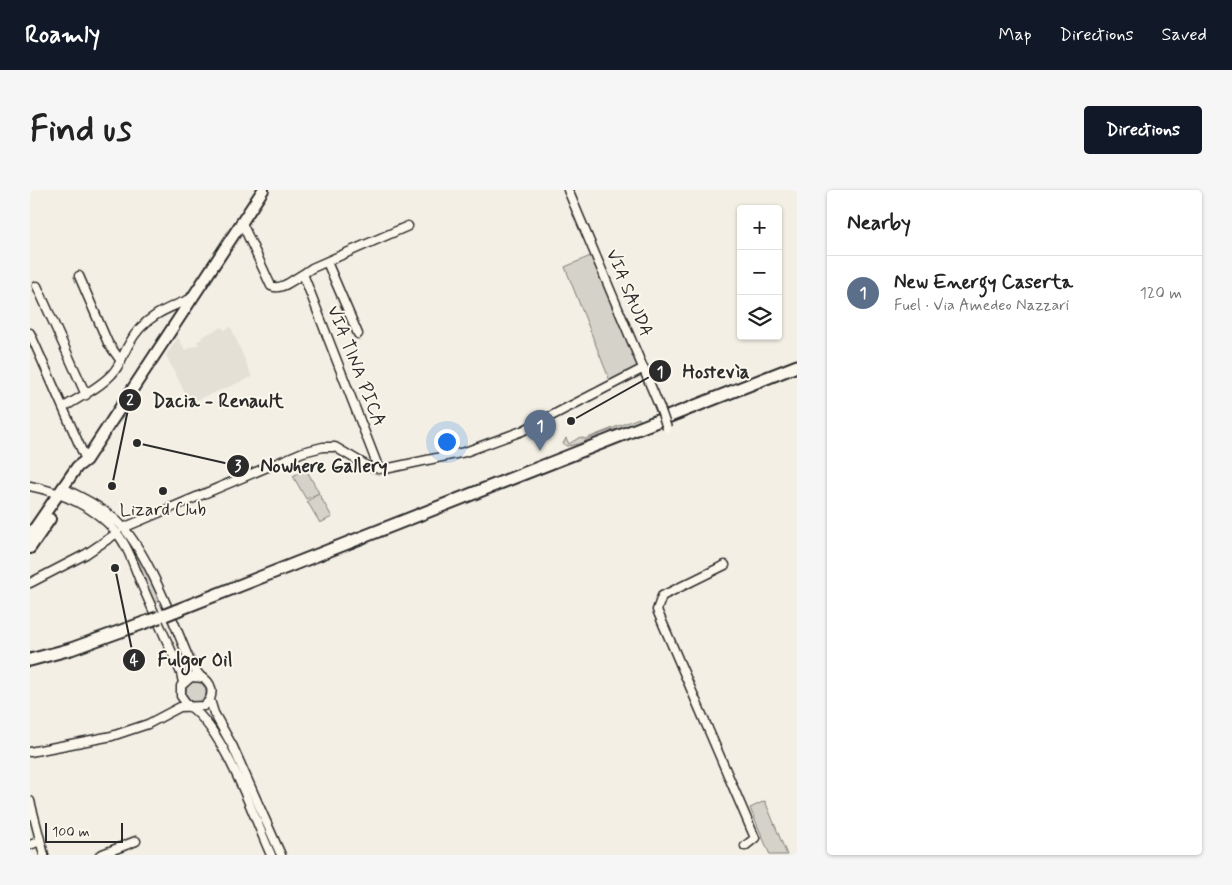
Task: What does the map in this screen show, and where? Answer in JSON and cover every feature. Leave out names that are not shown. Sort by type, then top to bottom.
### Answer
[{"type":"highway","points":[[34,661],[162,616],[797,366]]},
{"type":"main road","points":[[30,548],[78,468],[85,462],[263,190]]},
{"type":"main road","points":[[30,535],[64,493]]},
{"type":"street","name":"VIA SAUDA","points":[[568,190],[644,368],[667,428]]},
{"type":"street","points":[[242,224],[271,286],[275,288],[282,287],[312,268],[408,226]]},
{"type":"street","points":[[327,262],[358,334]]},
{"type":"street","name":"VIA TINA PICA","points":[[303,274],[379,469]]},
{"type":"street","points":[[79,276],[108,342],[120,361]]},
{"type":"street","points":[[37,286],[86,395]]},
{"type":"street","points":[[64,407],[86,395],[112,375],[132,338],[146,320],[165,309],[194,297]]},
{"type":"street","points":[[30,333],[64,407],[85,462]]},
{"type":"street","points":[[30,583],[92,550],[120,530],[303,452],[323,447],[335,447],[358,462],[379,469],[404,466],[498,441],[522,431],[644,368]]},
{"type":"street","points":[[30,486],[64,493],[120,530],[143,557],[192,666],[210,685],[210,700],[214,713],[233,747],[281,855]]},
{"type":"street","points":[[120,530],[181,673],[183,683],[181,696],[174,709]]},
{"type":"street","points":[[725,565],[662,596],[657,610],[755,838],[745,846]]},
{"type":"street","points":[[183,683],[191,677],[201,677]]},
{"type":"street","points":[[181,696],[190,707],[204,718],[220,742],[271,855]]},
{"type":"street","points":[[30,752],[48,746],[87,742],[124,732],[148,724],[174,709],[204,706],[210,700]]},
{"type":"street","points":[[30,801],[44,855]]},
{"type":"street","points":[[100,855],[136,840]]},
{"type":"street","points":[[30,845],[40,841]]},
{"type":"shaded area","points":[[595,254],[639,367],[610,381],[565,267]]},
{"type":"shaded area","points":[[222,327],[224,330],[231,327],[252,377],[190,403],[166,355],[178,337],[185,350],[198,345],[197,341],[202,339],[201,337]]},
{"type":"shaded area","points":[[639,418],[640,422],[607,432],[579,444],[567,446],[563,444],[566,438],[569,444],[580,437],[585,439]]},
{"type":"shaded area","points":[[306,469],[319,493],[306,499],[293,476]]},
{"type":"shaded area","points":[[319,494],[332,517],[320,523],[307,501]]},
{"type":"shaded area","points":[[122,533],[142,563],[160,600],[153,603]]},
{"type":"shaded area","points":[[196,682],[203,685],[206,692],[203,699],[196,702],[189,699],[186,692],[189,685]]},
{"type":"shaded area","points":[[765,801],[787,855],[770,855],[750,808]]},
{"type":"place","name":"Hostevìa","points":[[571,421]]},
{"type":"place","name":"Nowhere Gallery","points":[[137,443]]},
{"type":"place","name":"New Energy Caserta","points":[[540,451]]},
{"type":"place","name":"Dacia - Renault","points":[[112,486]]},
{"type":"place","name":"Lizard Club","points":[[163,491]]},
{"type":"place","name":"Fulgor Oil","points":[[115,568]]}]
